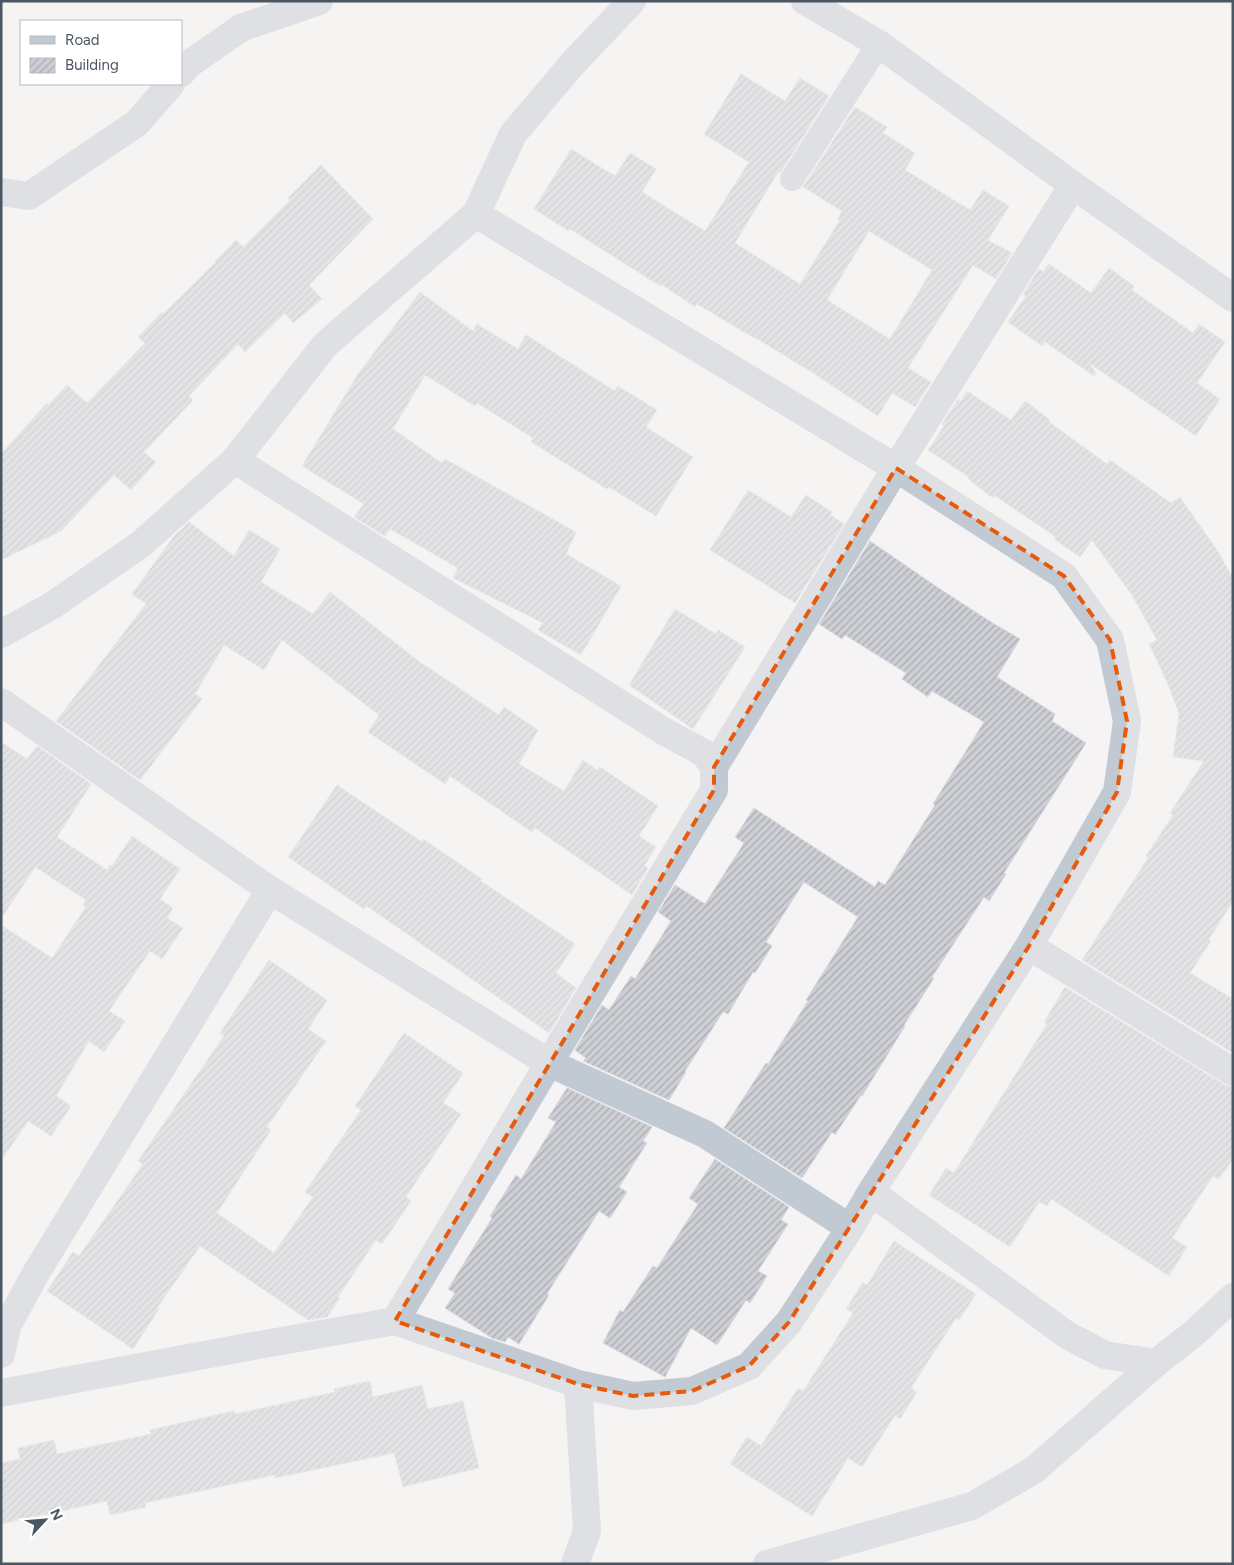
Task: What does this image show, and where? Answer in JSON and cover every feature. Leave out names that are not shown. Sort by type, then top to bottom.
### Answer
[{"type":"street","points":[[182,72],[189,64],[241,28],[318,1]]},
{"type":"street","points":[[1,634],[53,605],[140,544],[235,460],[325,346],[476,214],[513,134],[574,62],[632,1]]},
{"type":"street","points":[[805,1],[879,44],[1233,298]]},
{"type":"street","points":[[1,192],[29,196],[137,123],[170,85]]},
{"type":"street","points":[[395,1321],[714,790],[714,767],[896,468],[1074,185]]},
{"type":"street","points":[[1,1393],[395,1321],[578,1384],[633,1396],[692,1391],[749,1366],[789,1322],[850,1228],[871,1192],[1029,946],[1117,792],[1128,721],[1110,640],[1064,576],[896,468],[476,214]]},
{"type":"street","points":[[235,460],[664,732],[704,753],[714,767]]},
{"type":"street","points":[[1,702],[270,890],[549,1063],[705,1134],[850,1228]]},
{"type":"street","points":[[1,1354],[7,1326],[36,1273],[270,890]]},
{"type":"street","points":[[1029,946],[1233,1072]]},
{"type":"street","points":[[871,1192],[1067,1335],[1105,1355],[1156,1363]]},
{"type":"street","points":[[767,1564],[972,1506],[1034,1470],[1156,1363],[1193,1334],[1233,1297]]},
{"type":"street","points":[[575,1564],[587,1531],[578,1384]]},
{"type":"lane","points":[[792,179],[879,44]]},
{"type":"highlighted area","points":[[896,468],[1064,576],[1110,640],[1127,721],[1117,792],[1029,946],[789,1322],[749,1366],[692,1391],[633,1396],[578,1384],[395,1321],[714,790],[714,767]]},
{"type":"building","points":[[741,74],[785,101],[800,78],[829,96],[780,173],[778,172],[735,243],[800,284],[840,220],[838,219],[842,211],[803,187],[855,107],[887,127],[883,133],[915,153],[905,170],[970,210],[983,190],[1009,206],[988,240],[1012,253],[996,279],[973,265],[908,368],[931,382],[915,407],[892,393],[878,416],[754,337],[697,304],[695,307],[661,284],[660,286],[570,229],[569,231],[534,209],[571,149],[615,176],[630,153],[656,169],[642,192],[705,231],[749,162],[704,134]],"holes":[[[869,231],[932,270],[890,339],[827,300]]]},
{"type":"building","points":[[321,165],[373,219],[309,285],[322,299],[293,323],[285,313],[245,352],[238,344],[189,396],[193,400],[144,452],[156,462],[131,490],[114,475],[61,531],[1,560],[1,454],[47,403],[48,405],[67,385],[87,403],[145,343],[138,337],[162,312],[163,314],[236,240],[243,247],[290,200],[288,198]]},
{"type":"building","points":[[1049,264],[1091,293],[1109,268],[1134,286],[1132,290],[1193,333],[1199,324],[1225,342],[1197,383],[1220,399],[1196,436],[1089,363],[1096,373],[1094,376],[1045,342],[1042,346],[1008,322],[1026,296],[1023,294],[1039,269],[1043,272]]},
{"type":"building","points":[[420,292],[473,331],[477,324],[518,349],[526,335],[615,391],[618,386],[657,410],[646,427],[693,457],[656,516],[609,487],[607,489],[531,442],[533,438],[477,403],[475,406],[425,375],[393,429],[442,463],[445,459],[576,532],[566,554],[621,586],[581,655],[538,630],[543,623],[453,578],[458,568],[390,529],[385,536],[354,517],[364,504],[302,466],[358,374]]},
{"type":"building","points":[[967,391],[1011,420],[1025,401],[1050,420],[1049,422],[1107,464],[1110,460],[1171,503],[1180,497],[1217,550],[1233,578],[1233,901],[1209,939],[1211,941],[1190,973],[1233,999],[1233,1053],[1082,960],[1148,858],[1146,856],[1173,815],[1170,813],[1204,761],[1173,757],[1179,713],[1149,644],[1157,640],[1132,595],[1092,540],[1080,557],[1054,539],[1056,537],[995,496],[993,498],[968,479],[969,477],[928,450],[944,426],[942,424],[958,399],[961,401]]},
{"type":"building","points":[[748,490],[791,517],[806,495],[832,512],[830,515],[844,524],[795,603],[710,550]]},
{"type":"building","points":[[189,522],[234,556],[249,530],[280,549],[261,582],[313,614],[330,592],[420,662],[499,715],[504,707],[538,730],[519,764],[564,791],[583,760],[597,770],[600,767],[658,806],[639,836],[656,847],[644,866],[648,868],[632,895],[535,828],[532,832],[450,776],[445,784],[368,732],[379,715],[282,640],[264,670],[224,645],[195,694],[202,699],[140,780],[56,721],[146,604],[132,594],[174,536]]},
{"type":"building","points":[[870,541],[937,587],[1020,639],[997,677],[1055,714],[1052,721],[1086,743],[1004,873],[1006,874],[989,901],[984,897],[932,977],[934,978],[862,1096],[835,1135],[832,1132],[802,1178],[724,1128],[766,1063],[768,1064],[858,917],[804,882],[766,942],[772,946],[755,973],[753,972],[728,1014],[723,1012],[685,1071],[669,1100],[583,1061],[586,1058],[575,1050],[602,1005],[609,1010],[631,976],[635,979],[671,921],[658,912],[675,885],[705,904],[744,843],[735,837],[754,808],[875,887],[878,881],[885,885],[984,722],[932,691],[928,697],[902,679],[906,673],[845,635],[842,639],[819,624]]},
{"type":"building","points":[[675,609],[716,634],[718,630],[745,647],[693,729],[629,685]]},
{"type":"building","points":[[1,742],[27,759],[37,746],[91,784],[57,837],[107,870],[110,865],[112,866],[132,836],[180,869],[160,899],[173,908],[167,918],[183,928],[162,959],[150,951],[109,1011],[125,1021],[104,1052],[89,1041],[56,1096],[71,1106],[51,1136],[28,1121],[1,1161],[1,925],[52,958],[86,907],[83,905],[86,900],[35,867],[1,919]]},
{"type":"building","points":[[337,785],[422,842],[423,839],[482,879],[481,881],[575,944],[556,973],[576,988],[549,1033],[367,906],[364,909],[288,857]]},
{"type":"building","points":[[269,960],[327,1000],[308,1029],[326,1041],[267,1127],[271,1130],[217,1213],[274,1253],[313,1197],[305,1192],[361,1110],[355,1106],[404,1033],[463,1073],[443,1103],[461,1114],[406,1197],[411,1201],[382,1244],[376,1240],[327,1317],[308,1320],[200,1246],[157,1308],[159,1309],[133,1349],[47,1291],[73,1252],[79,1256],[143,1164],[138,1161],[224,1036],[220,1033]]},
{"type":"building","points":[[1065,987],[1225,1085],[1233,1088],[1233,1159],[1219,1179],[1213,1176],[1172,1238],[1187,1247],[1169,1276],[1051,1199],[1047,1206],[1039,1202],[1010,1247],[929,1195],[946,1168],[954,1173],[1047,1024],[1044,1022]]},
{"type":"building","points":[[567,1088],[652,1127],[643,1141],[647,1143],[619,1187],[627,1192],[610,1218],[599,1211],[547,1294],[549,1295],[519,1344],[508,1337],[505,1342],[492,1338],[445,1308],[455,1293],[448,1289],[516,1175],[521,1179],[556,1122],[548,1118]]},
{"type":"building","points":[[715,1159],[789,1207],[781,1220],[788,1224],[758,1271],[767,1276],[750,1303],[746,1300],[717,1345],[691,1328],[665,1377],[603,1343],[620,1310],[623,1312],[653,1266],[657,1268],[698,1204],[689,1198]]},
{"type":"building","points":[[894,1241],[976,1294],[959,1320],[956,1318],[911,1388],[917,1392],[900,1419],[895,1415],[862,1467],[848,1458],[812,1516],[730,1464],[747,1437],[761,1446],[798,1388],[803,1391],[853,1313],[846,1309],[863,1282],[867,1285]]},
{"type":"building","points":[[370,1381],[373,1397],[422,1385],[428,1409],[463,1401],[479,1468],[403,1487],[394,1453],[275,1478],[274,1475],[145,1503],[146,1507],[110,1515],[107,1501],[1,1524],[1,1463],[20,1459],[18,1448],[54,1440],[57,1454],[151,1434],[150,1430],[198,1419],[234,1411],[235,1414],[335,1392],[334,1389]]}]
